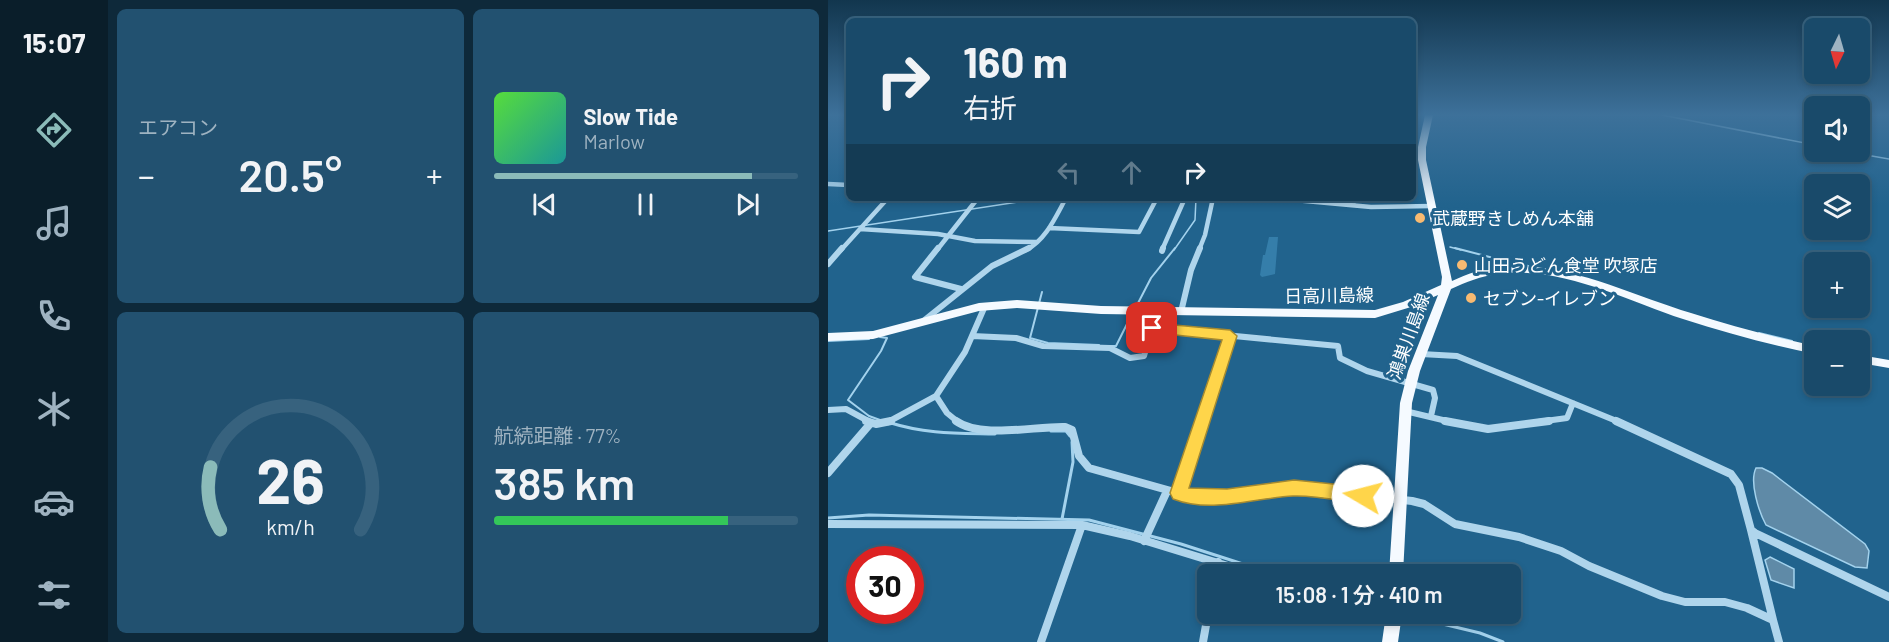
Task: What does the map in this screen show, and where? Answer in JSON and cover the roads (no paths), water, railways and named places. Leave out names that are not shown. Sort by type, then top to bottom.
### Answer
[{"type":"main road","name":"鴻巣川島線","points":[[1396,564],[1405,411],[1410,383],[1446,288],[1446,268],[1421,153],[1423,145]]},
{"type":"main road","name":"日高川島線","points":[[828,337],[873,335],[985,306],[1026,304],[1091,310],[1157,312],[1375,314],[1405,307],[1446,288],[1492,272],[1512,270],[1538,272],[1586,283],[1737,331],[1804,347]]},
{"type":"main road","points":[[1870,361],[1889,364]]},
{"type":"main road","points":[[1390,642],[1393,624]]},
{"type":"street","points":[[828,184],[846,185]]},
{"type":"street","points":[[828,264],[885,201]]},
{"type":"street","points":[[961,289],[915,277],[976,201]]},
{"type":"street","points":[[922,323],[927,316],[992,266],[1030,248],[1037,242],[1049,228],[1064,201]]},
{"type":"street","points":[[1049,228],[1139,232],[1155,201]]},
{"type":"street","points":[[1162,251],[1184,201]]},
{"type":"street","points":[[1181,312],[1191,270],[1205,236],[1212,201]]},
{"type":"street","points":[[1305,201],[1371,207],[1432,206]]},
{"type":"street","points":[[860,229],[949,236],[975,241],[1037,242]]},
{"type":"street","points":[[828,410],[838,407],[849,408],[870,424],[886,423],[936,396],[965,352],[985,306]]},
{"type":"street","points":[[972,336],[1016,338],[1043,346],[1110,348],[1118,355],[1137,359],[1144,356],[1157,312]]},
{"type":"street","points":[[1152,328],[1335,345],[1340,347],[1341,360],[1367,371],[1433,390],[1435,398],[1431,416]]},
{"type":"street","points":[[1179,493],[1230,336]]},
{"type":"street","points":[[1421,354],[1457,356],[1572,403],[1731,474],[1739,485],[1779,642]]},
{"type":"street","points":[[936,396],[948,416],[973,430],[1057,427],[1072,430],[1077,454],[1082,463],[1089,468],[1167,491],[1196,498],[1227,497],[1294,488],[1424,504],[1455,524],[1519,537],[1561,551],[1589,566],[1662,596],[1685,602],[1725,602],[1747,608],[1773,620]]},
{"type":"street","points":[[1405,411],[1472,427],[1500,428],[1567,418],[1572,403]]},
{"type":"street","points":[[828,473],[870,424]]},
{"type":"street","points":[[1144,541],[1167,491]]},
{"type":"street","points":[[828,524],[1082,525],[1224,564]]},
{"type":"street","points":[[1041,642],[1082,525]]},
{"type":"street","points":[[1751,530],[1889,597]]},
{"type":"street","points":[[1203,642],[1206,624]]},
{"type":"waterway","points":[[1870,156],[1889,159]]},
{"type":"waterway","points":[[828,231],[1025,201]]},
{"type":"waterway","points":[[1174,250],[1195,220],[1196,201]]},
{"type":"waterway","points":[[1336,201],[1355,203]]},
{"type":"waterway","points":[[1450,247],[1461,250]]},
{"type":"waterway","points":[[1135,309],[1151,278],[1175,248]]},
{"type":"waterway","points":[[1455,248],[1505,261]]},
{"type":"waterway","points":[[1510,262],[1537,268]]},
{"type":"waterway","points":[[1042,292],[1030,338],[1048,343],[1099,345]]},
{"type":"waterway","points":[[1110,346],[1116,346],[1132,314]]},
{"type":"waterway","points":[[1759,333],[1792,341]]},
{"type":"waterway","points":[[880,337],[887,338],[881,351],[848,400],[869,416],[880,420]]},
{"type":"waterway","points":[[828,341],[869,339]]},
{"type":"waterway","points":[[891,423],[930,431],[995,434]]},
{"type":"waterway","points":[[1051,431],[1066,431],[1070,436]]},
{"type":"waterway","points":[[1062,519],[1073,462],[1072,442]]},
{"type":"waterway","points":[[828,518],[869,515],[1089,520],[1181,544],[1243,564]]},
{"type":"waterway","points":[[1443,624],[1480,633],[1503,642]]},
{"type":"place","name":"武蔵野きしめん本舗","points":[[1420,218]]},
{"type":"place","name":"山田うどん食堂 吹塚店","points":[[1462,265]]},
{"type":"place","name":"セブン-イレブン","points":[[1471,298]]}]
